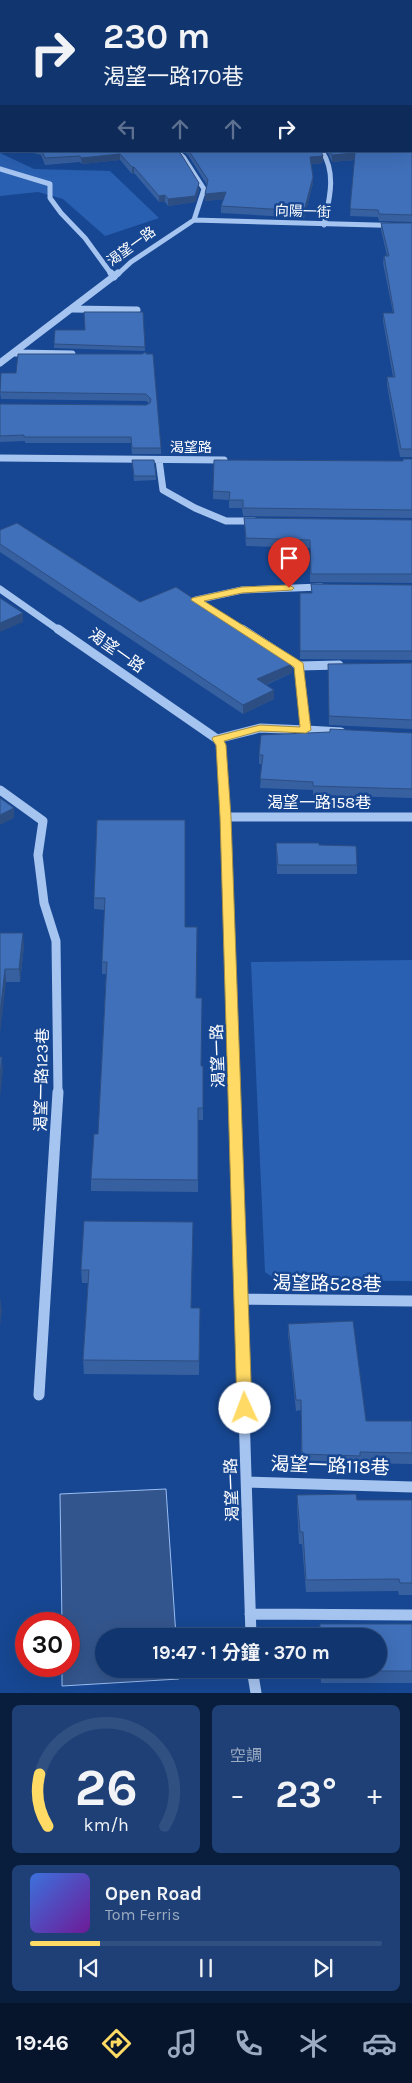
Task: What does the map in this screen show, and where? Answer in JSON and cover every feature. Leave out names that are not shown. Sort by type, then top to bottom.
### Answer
[{"type":"street","points":[[177,152],[184,158],[204,190],[194,220]]},
{"type":"street","points":[[323,152],[326,155],[332,178],[324,225]]},
{"type":"street","points":[[0,169],[50,184],[50,198],[85,238],[114,277]]},
{"type":"street","name":"向陽一街","points":[[194,220],[412,226]]},
{"type":"street","name":"渴望一路","points":[[0,363],[131,262],[194,220]]},
{"type":"street","points":[[72,309],[137,310]]},
{"type":"street","points":[[15,353],[83,354]]},
{"type":"street","name":"渴望路","points":[[0,458],[237,460]]},
{"type":"street","points":[[159,460],[164,490],[187,504],[226,521],[265,521]]},
{"type":"street","points":[[334,587],[242,590],[196,600],[299,666],[346,665]]},
{"type":"street","name":"渴望一路","points":[[0,589],[217,739],[221,745],[226,817],[251,1628]]},
{"type":"street","points":[[299,666],[306,730]]},
{"type":"street","points":[[217,739],[260,728],[354,732]]},
{"type":"street","name":"渴望一路123巷","points":[[0,790],[44,821],[38,855],[44,903],[56,941],[58,1086],[39,1395]]},
{"type":"street","name":"渴望一路158巷","points":[[226,817],[412,817]]},
{"type":"street","name":"渴望路528巷","points":[[242,1299],[412,1301]]},
{"type":"street","name":"渴望一路118巷","points":[[247,1482],[412,1487]]},
{"type":"street","points":[[250,1614],[412,1615]]},
{"type":"street","points":[[254,1678],[256,1693]]},
{"type":"shaded area","points":[[0,153],[34,169],[110,171],[159,218],[105,236],[63,199],[38,192],[0,196]]},
{"type":"shaded area","points":[[412,960],[412,1281],[277,1280],[265,1272],[251,962]]},
{"type":"shaded area","points":[[166,1489],[175,1628],[95,1628],[95,1678],[179,1679],[62,1686],[62,1677],[80,1677],[80,1612],[62,1612],[60,1494]]},
{"type":"building","points":[[42,152],[178,152],[199,183],[195,196],[168,199],[165,195],[159,196],[120,154],[81,158],[80,156],[45,158]]},
{"type":"building","points":[[190,152],[321,152],[323,156],[310,157],[313,177],[304,211],[221,206],[226,192],[205,194],[208,180]]},
{"type":"building","points":[[330,152],[412,152],[412,215],[379,214],[378,210],[350,209],[355,153],[332,155]]},
{"type":"building","points":[[381,223],[412,223],[412,449],[401,449],[387,377],[395,377],[383,313],[394,313],[384,256],[389,256]]},
{"type":"building","points":[[84,312],[143,312],[145,347],[54,344],[55,330],[85,330]]},
{"type":"building","points":[[146,352],[146,354],[153,354],[161,448],[132,448],[131,437],[0,436],[0,404],[146,405],[150,403],[151,399],[146,394],[0,392],[1,373],[16,373],[18,354],[142,354]]},
{"type":"building","points":[[403,459],[412,459],[412,510],[243,508],[243,500],[229,500],[230,492],[213,491],[214,460],[403,461]]},
{"type":"building","points":[[132,460],[154,460],[156,476],[134,476]]},
{"type":"building","points":[[244,518],[412,520],[412,574],[311,574],[310,540],[246,538]]},
{"type":"building","points":[[17,523],[140,602],[176,587],[292,664],[257,679],[274,690],[243,705],[0,544],[0,530]]},
{"type":"building","points":[[311,584],[412,585],[412,651],[300,651],[300,593],[312,593]]},
{"type":"building","points":[[0,598],[23,613],[0,623]]},
{"type":"building","points":[[412,663],[412,720],[329,716],[328,664]]},
{"type":"building","points":[[330,729],[412,733],[412,789],[313,786],[313,782],[260,779],[263,755],[259,755],[261,735],[330,732]]},
{"type":"building","points":[[0,798],[14,808],[0,815]]},
{"type":"building","points":[[97,820],[185,820],[185,927],[197,927],[196,998],[202,998],[201,1066],[203,1066],[203,1108],[198,1108],[198,1180],[91,1179],[94,1134],[98,1134],[107,962],[102,962],[105,898],[94,898]]},
{"type":"building","points":[[276,843],[319,843],[319,845],[356,846],[357,865],[278,865]]},
{"type":"building","points":[[0,933],[23,933],[19,969],[5,969],[0,1014]]},
{"type":"building","points":[[0,1057],[2,1057],[0,1077]]},
{"type":"building","points":[[84,1221],[193,1222],[191,1308],[200,1308],[199,1361],[83,1360],[89,1270],[81,1270]]},
{"type":"building","points":[[353,1321],[366,1421],[412,1421],[412,1453],[360,1452],[360,1456],[302,1454],[301,1400],[296,1400],[288,1324]]},
{"type":"building","points":[[356,1494],[357,1500],[412,1500],[412,1583],[400,1583],[399,1579],[306,1580],[303,1532],[300,1532],[297,1495]]},
{"type":"building","points":[[320,1624],[412,1624],[412,1671],[387,1671],[387,1628],[320,1628]]},
{"type":"route","points":[[245,1408],[226,817],[221,745],[217,739],[260,728],[306,730],[299,666],[196,600],[242,590],[289,588]]}]
